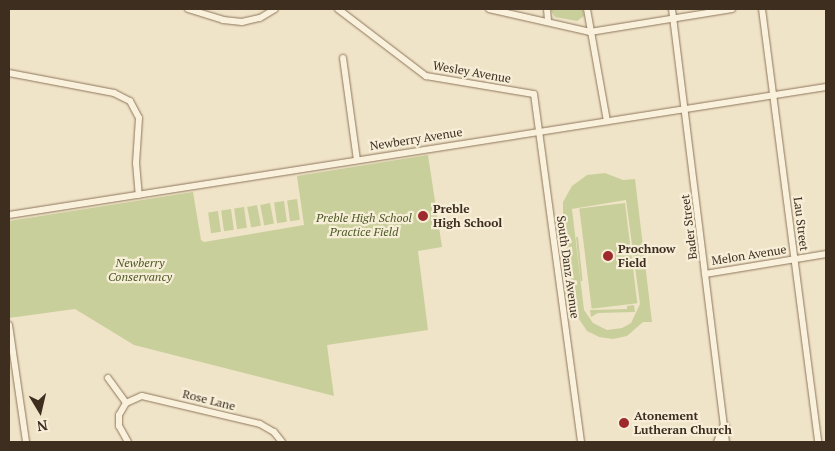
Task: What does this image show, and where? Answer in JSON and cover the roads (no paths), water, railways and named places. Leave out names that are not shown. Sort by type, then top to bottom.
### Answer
[{"type":"street","points":[[188,9],[223,20],[242,22],[260,18],[275,9]]},
{"type":"street","name":"Wesley Avenue","points":[[338,9],[426,76],[534,94]]},
{"type":"street","points":[[489,9],[548,20],[590,32],[732,9]]},
{"type":"street","points":[[546,9],[548,20]]},
{"type":"street","points":[[587,9],[607,121]]},
{"type":"street","name":"Bader Street","points":[[672,9],[686,109],[726,442]]},
{"type":"street","name":"Lau Street","points":[[762,9],[818,442]]},
{"type":"street","points":[[343,58],[356,160]]},
{"type":"street","points":[[9,73],[114,93],[130,101],[139,118],[136,163],[139,195]]},
{"type":"street","name":"Newberry Avenue","points":[[9,215],[826,87]]},
{"type":"street","name":"South Danz Avenue","points":[[534,94],[581,442]]},
{"type":"street","name":"Melon Avenue","points":[[705,274],[826,254]]},
{"type":"street","points":[[9,325],[26,442]]},
{"type":"street","points":[[108,378],[126,403],[118,421],[128,442]]},
{"type":"street","name":"Rose Lane","points":[[126,403],[146,396],[260,424],[274,432],[282,442]]},
{"type":"street","points":[[718,442],[724,426]]},
{"type":"place","name":"Preble High School","points":[[423,216]]},
{"type":"place","name":"Prochnow Field","points":[[608,256]]},
{"type":"place","name":"Atonement Lutheran Church","points":[[624,423]]},
{"type":"park label","name":"Preble High School Practice Field","points":[[364,225]]},
{"type":"park label","name":"Newberry Conservancy","points":[[140,270]]}]
